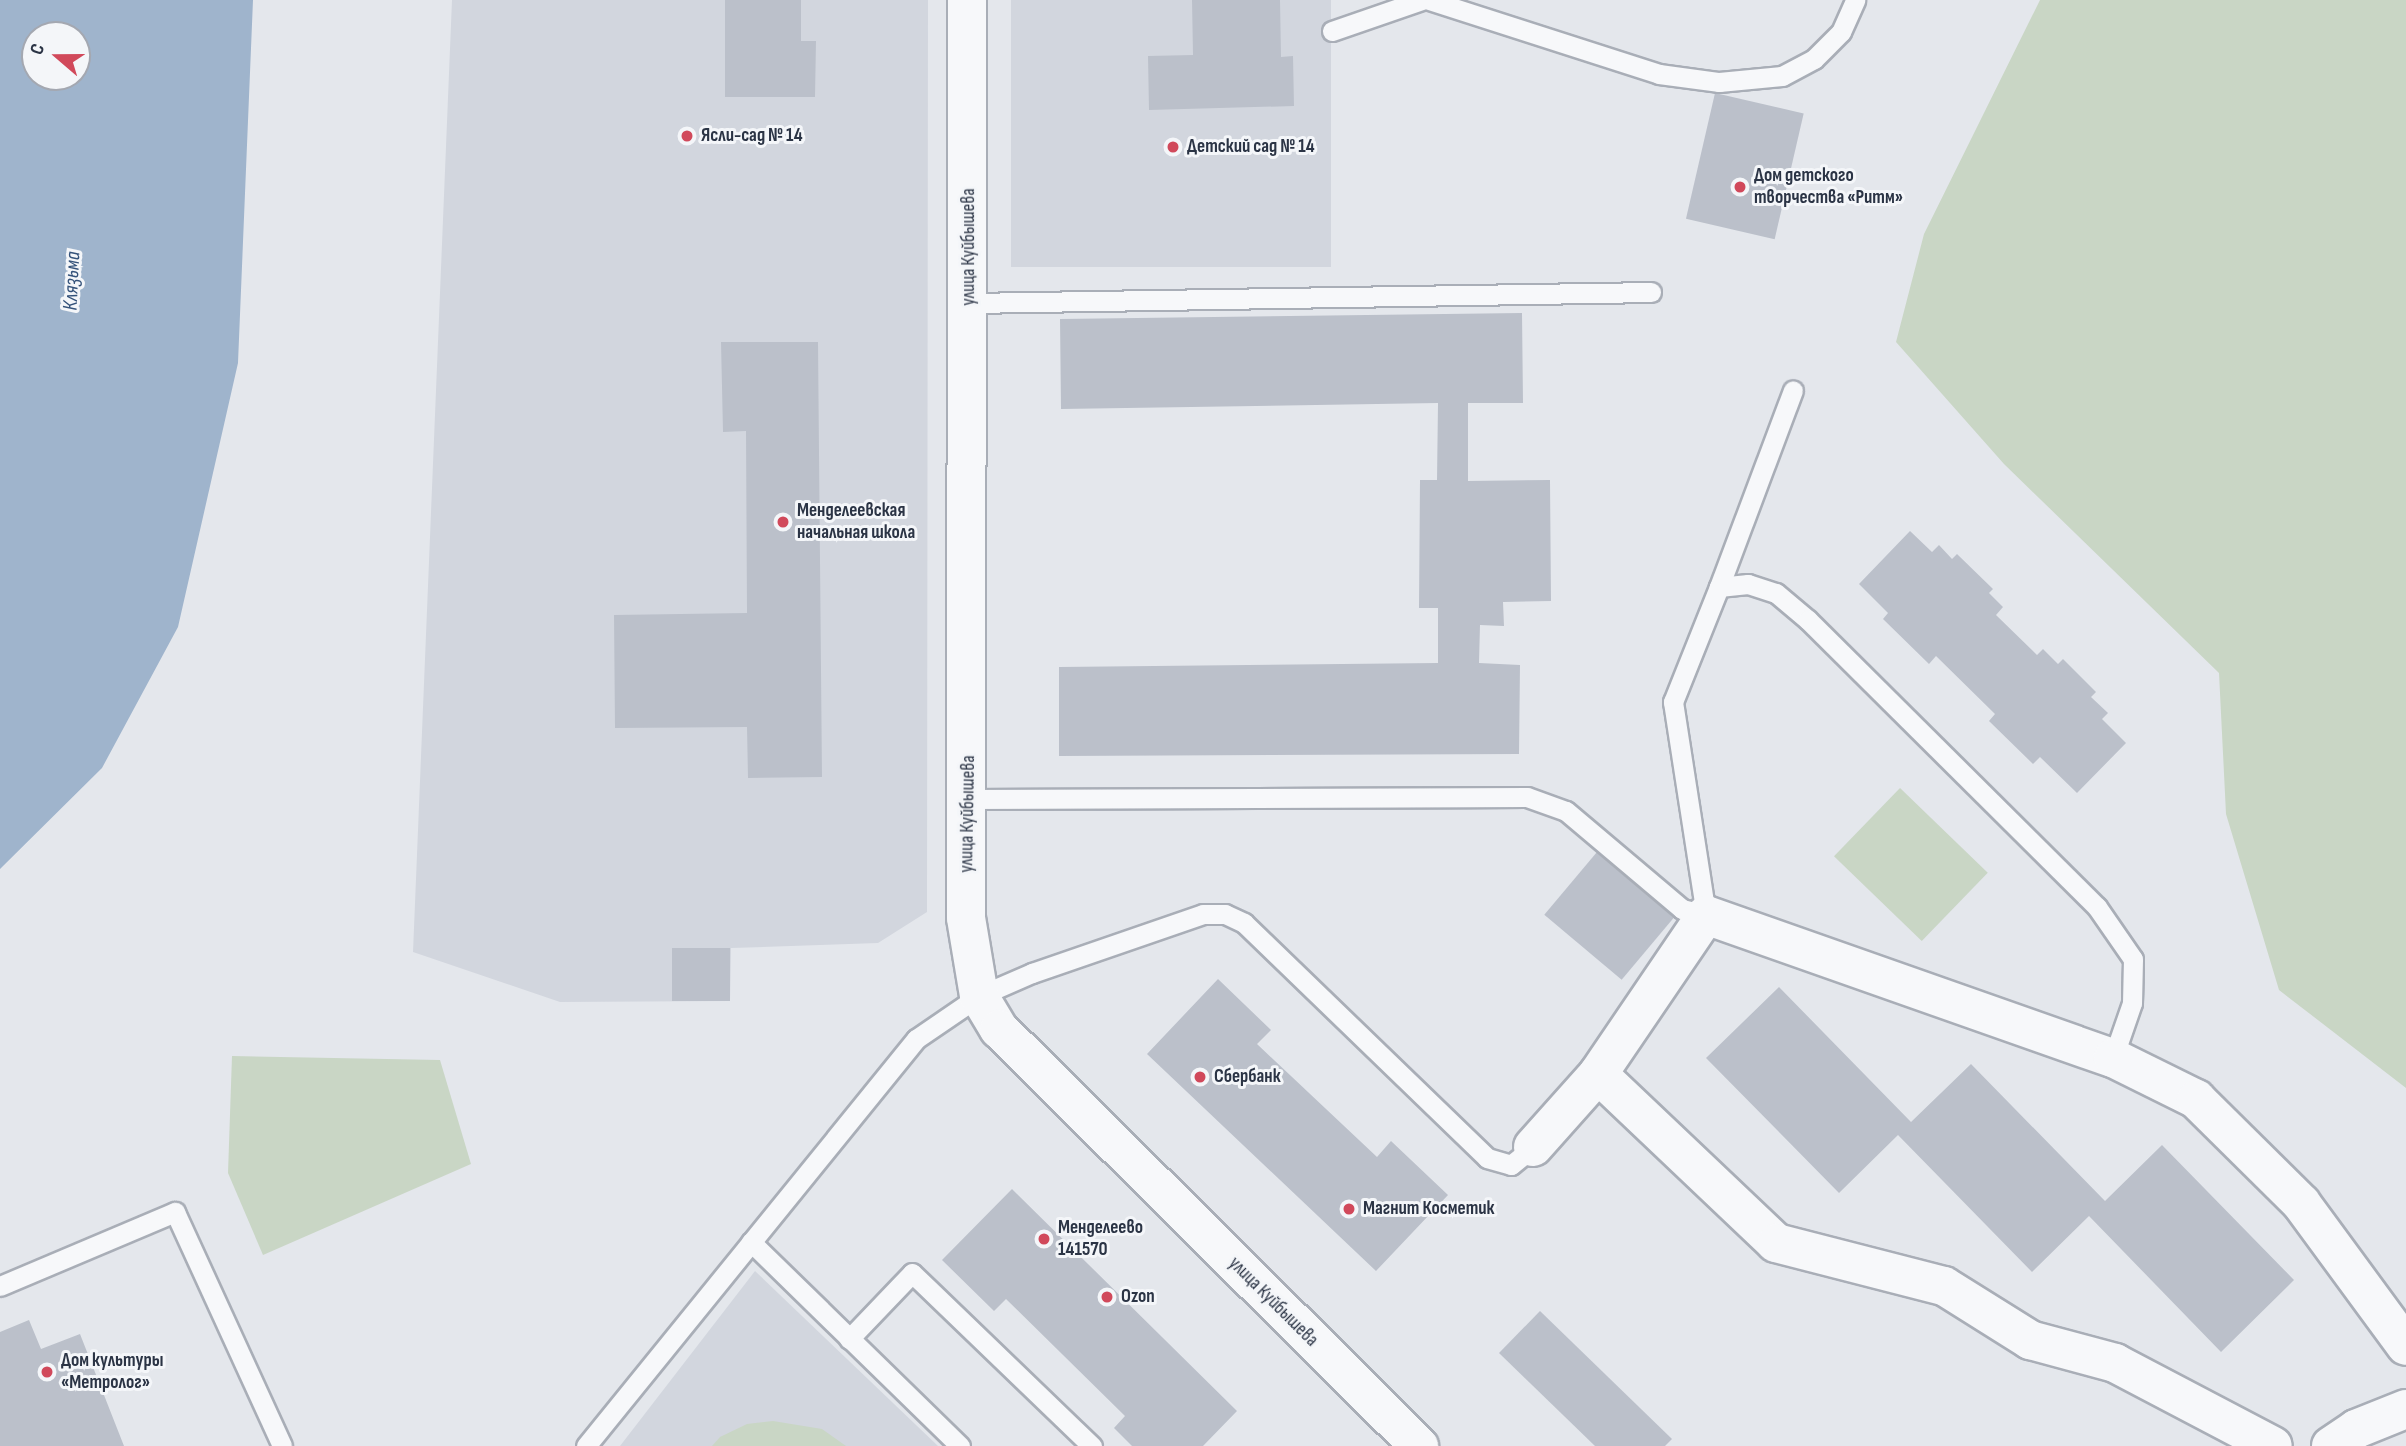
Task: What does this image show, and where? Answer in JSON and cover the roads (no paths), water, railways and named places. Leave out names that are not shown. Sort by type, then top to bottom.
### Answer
[{"type":"street","name":"улица Куйбышева","points":[[967,0],[969,799],[966,918],[979,996],[999,1029],[1419,1446]]},
{"type":"street","points":[[1533,1147],[1598,1074],[1706,915],[2113,1058],[2196,1100],[2301,1203],[2406,1346]]},
{"type":"street","points":[[1598,1074],[1776,1244],[1944,1286],[2030,1340],[2115,1363],[2273,1446]]},
{"type":"street","points":[[2331,1446],[2356,1429],[2406,1409]]},
{"type":"lane","points":[[1332,31],[1422,0]]},
{"type":"lane","points":[[1429,0],[1659,74],[1719,82],[1782,76],[1814,59],[1841,32],[1855,0]]},
{"type":"lane","points":[[969,303],[1651,292]]},
{"type":"lane","points":[[969,799],[1527,797],[1566,811],[1682,909],[1706,915],[1673,702],[1793,390]]},
{"type":"lane","points":[[1719,587],[1748,584],[1776,593],[1808,620],[2097,907],[2133,959],[2132,1003],[2113,1058]]},
{"type":"lane","points":[[586,1446],[916,1039],[979,996],[1032,973],[1203,914],[1225,914],[1244,923],[1487,1158],[1511,1165],[1533,1147]]},
{"type":"lane","points":[[0,1286],[175,1212],[282,1446]]},
{"type":"lane","points":[[751,1242],[960,1446]]},
{"type":"lane","points":[[849,1339],[912,1273],[1092,1446]]},
{"type":"water","name":"Клязьма","points":[[0,0],[253,0],[238,363],[178,627],[102,768],[0,869]]},
{"type":"place","name":"Ясли-сад № 14","points":[[687,136]]},
{"type":"place","name":"Детский сад № 14","points":[[1173,147]]},
{"type":"place","name":"Дом детского творчества «Ритм»","points":[[1740,187]]},
{"type":"place","name":"Менделеевская начальная школа","points":[[783,522]]},
{"type":"place","name":"Сбербанк","points":[[1200,1077]]},
{"type":"place","name":"Магнит Косметик","points":[[1349,1209]]},
{"type":"place","name":"Менделеево 141570","points":[[1044,1239]]},
{"type":"place","name":"Ozon","points":[[1107,1297]]},
{"type":"place","name":"Дом культуры «Метролог»","points":[[47,1372]]}]
